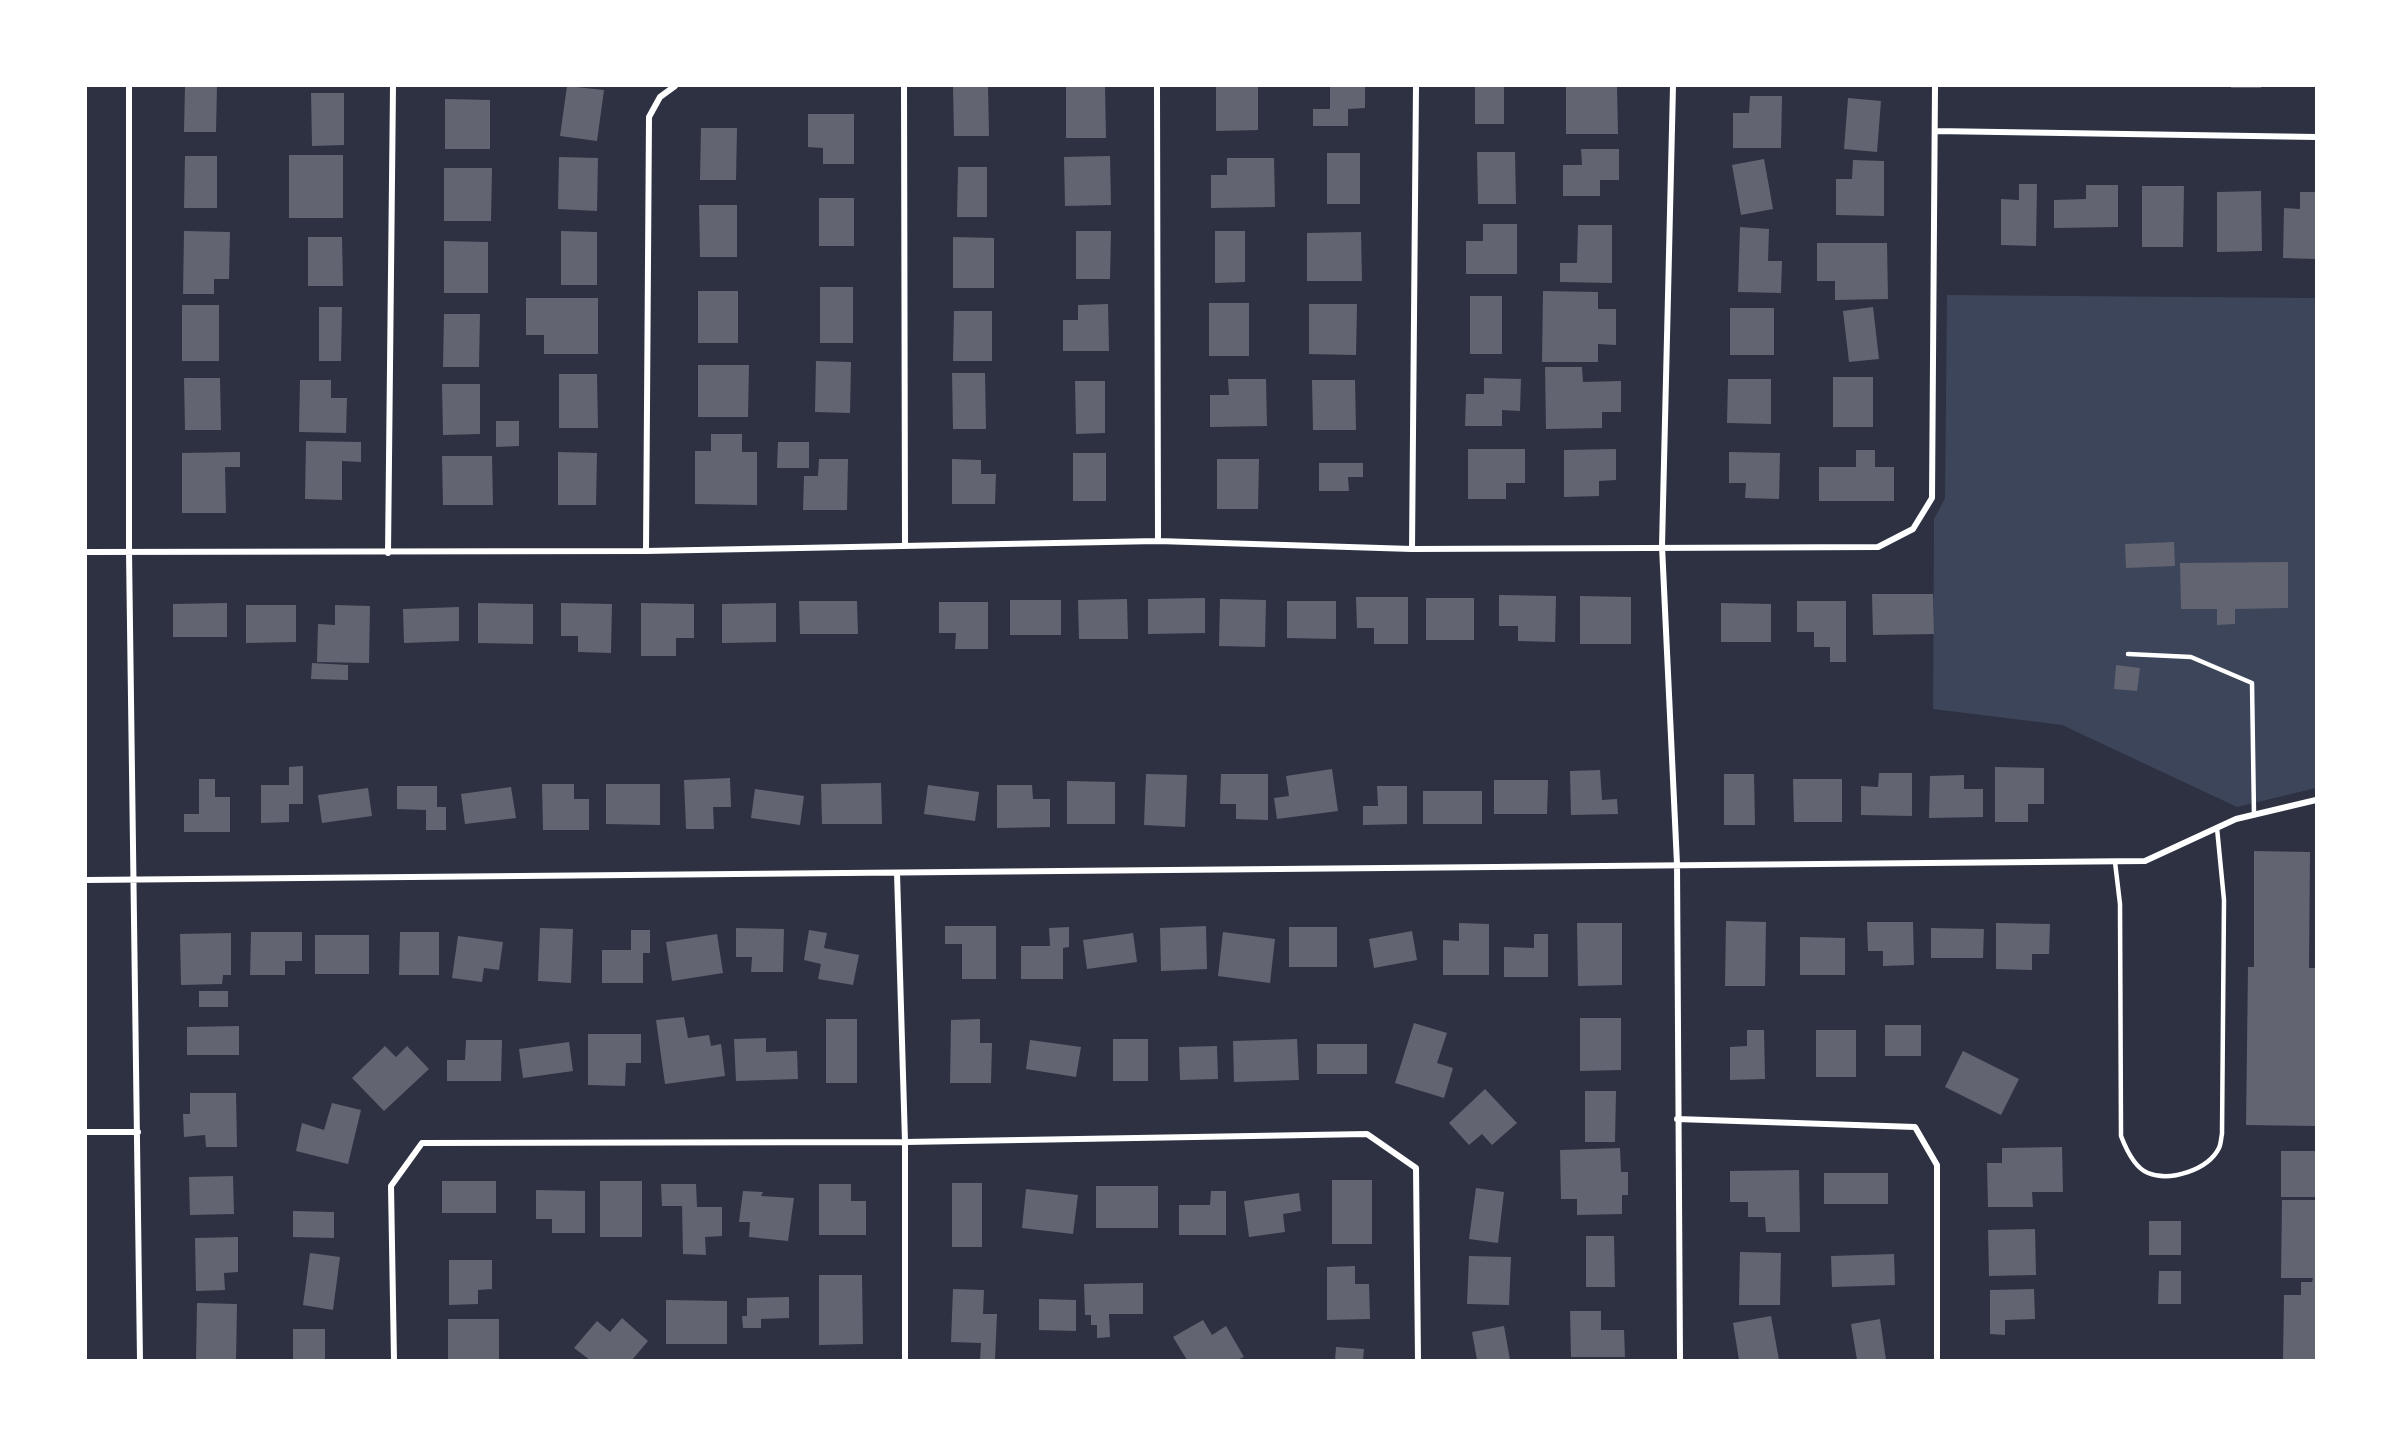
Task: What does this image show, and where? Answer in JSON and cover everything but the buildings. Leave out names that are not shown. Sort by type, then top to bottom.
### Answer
[{"type":"street","points":[[129,86],[129,552],[140,1360]]},
{"type":"street","points":[[388,553],[393,86]]},
{"type":"street","points":[[646,551],[649,117],[660,97],[675,86]]},
{"type":"street","points":[[904,86],[905,544]]},
{"type":"street","points":[[1157,86],[1158,541]]},
{"type":"street","points":[[1412,549],[1416,86]]},
{"type":"street","points":[[1673,86],[1662,546],[1677,864],[1680,1360]]},
{"type":"street","points":[[86,552],[646,551],[905,544],[1158,541],[1412,549],[1662,546],[1878,547],[1913,529],[1932,498],[1935,86]]},
{"type":"street","points":[[1935,131],[2316,137]]},
{"type":"street","points":[[86,880],[2145,861],[2254,814],[2316,800]]},
{"type":"street","points":[[897,873],[905,1142],[905,1360]]},
{"type":"street","points":[[1677,1119],[1916,1127],[1937,1164],[1937,1360]]},
{"type":"street","points":[[86,1132],[138,1132]]},
{"type":"street","points":[[394,1360],[391,1186],[422,1143],[905,1142],[1367,1134],[1416,1168],[1418,1360]]},
{"type":"lane","points":[[2128,654],[2191,657],[2252,682],[2254,814]]},
{"type":"lane","points":[[2115,862],[2120,904],[2121,1136],[2126,1151],[2147,1173],[2175,1177],[2202,1165],[2218,1149],[2222,1134],[2224,900],[2217,828]]},
{"type":"shaded area","points":[[1947,295],[2316,298],[2316,788],[2237,807],[2062,725],[1933,709],[1934,519],[1945,498]]}]
